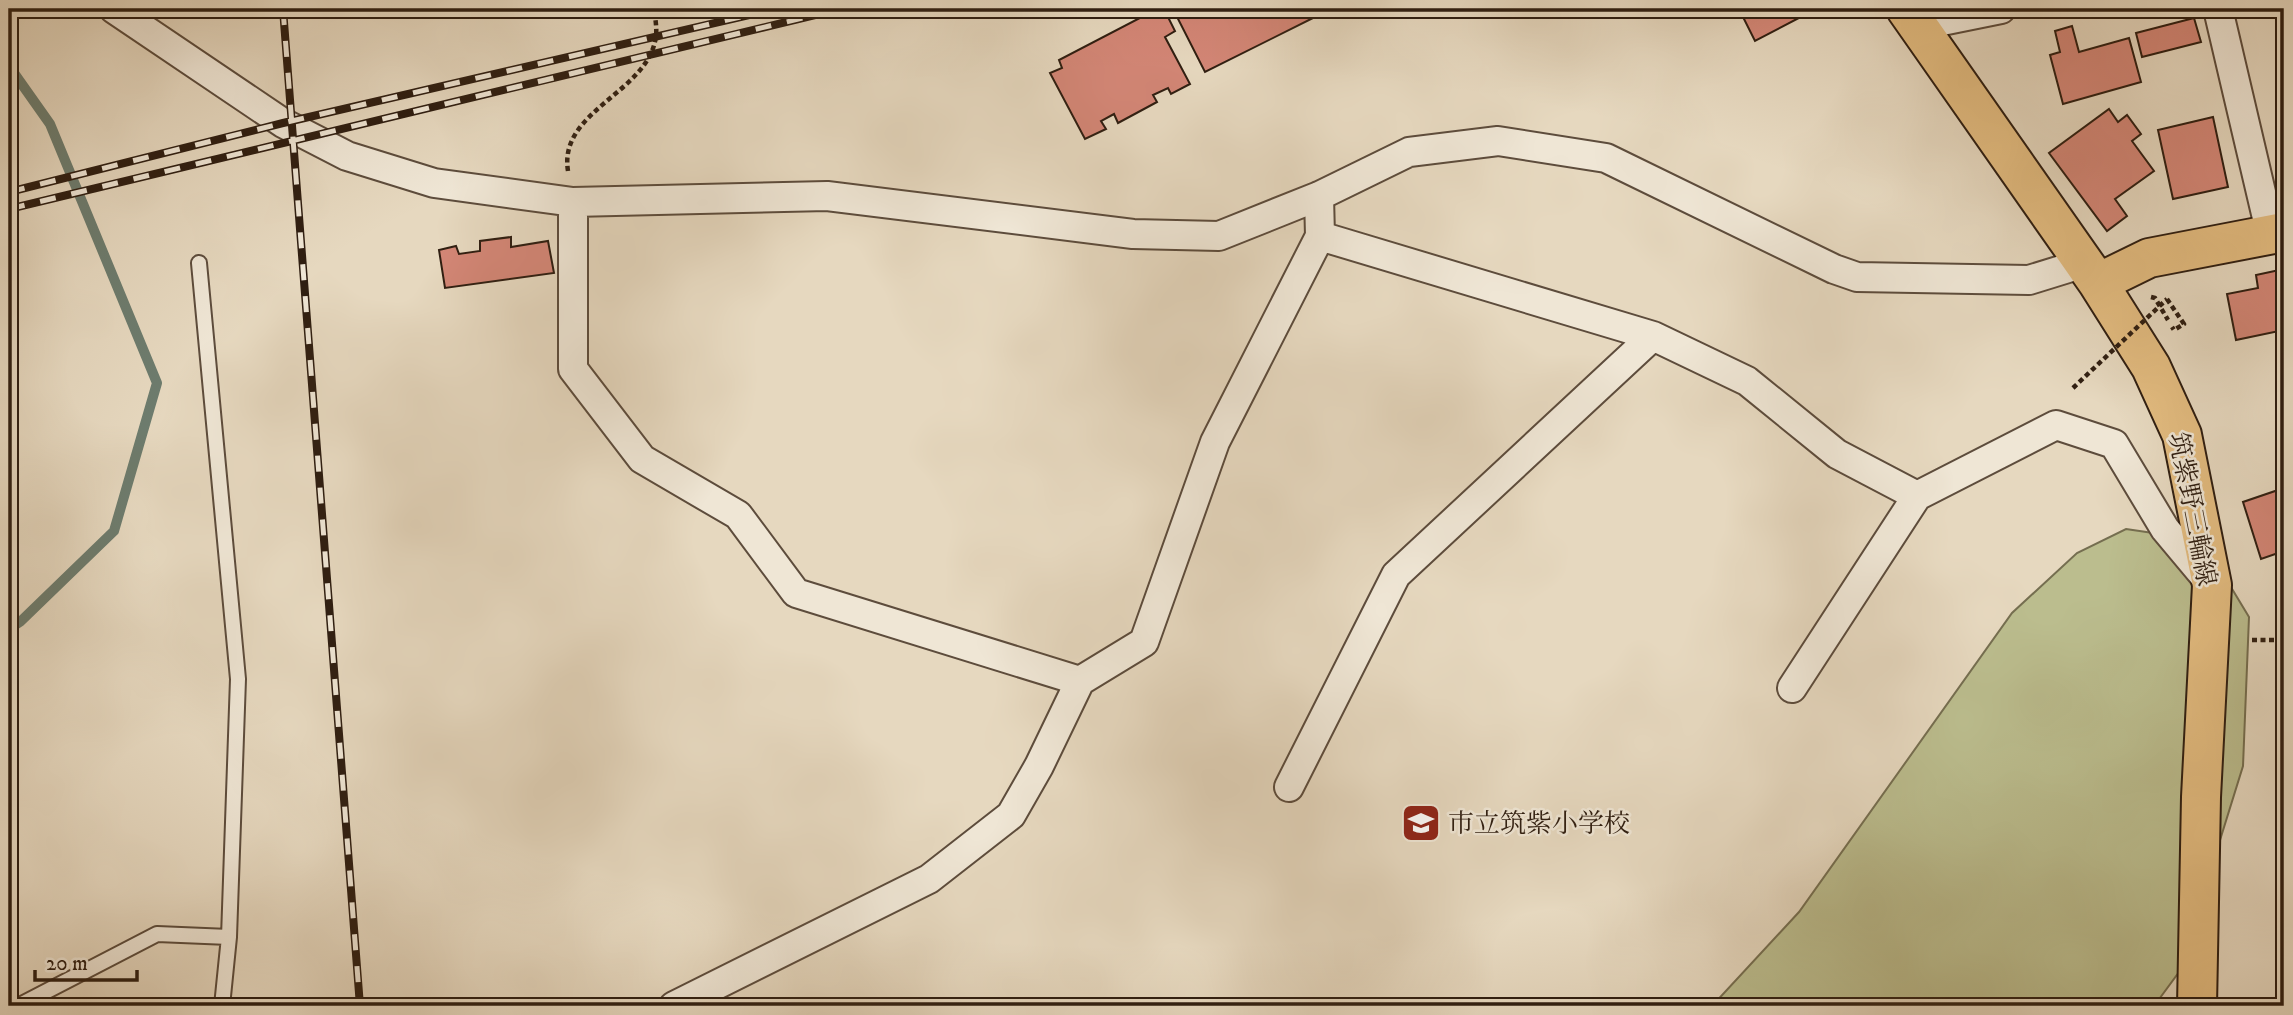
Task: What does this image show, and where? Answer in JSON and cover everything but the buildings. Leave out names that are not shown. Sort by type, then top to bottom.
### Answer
[{"type":"main road","name":"筑紫野三輪線","points":[[1911,17],[2091,273],[2151,367],[2182,435],[2212,585],[2201,797],[2197,1006]]},
{"type":"main road","points":[[2091,273],[2148,258],[2277,234]]},
{"type":"street","points":[[114,9],[283,123],[347,156],[434,183],[573,202],[827,196],[1133,234],[1219,236],[1319,196],[1409,152],[1498,141],[1606,158],[1833,269],[1857,277],[2029,280],[2091,273]]},
{"type":"street","points":[[1911,17],[2001,9]]},
{"type":"street","points":[[2218,9],[2277,234]]},
{"type":"street","points":[[674,1006],[929,879],[1011,815],[1039,766],[1080,681],[1144,642],[1215,442],[1320,236],[1319,196]]},
{"type":"street","points":[[573,202],[573,369],[642,459],[738,515],[796,593],[1080,681]]},
{"type":"street","points":[[1320,236],[1653,336],[1747,381],[1837,454],[1917,496]]},
{"type":"street","points":[[1289,787],[1396,575],[1653,336]]},
{"type":"street","points":[[1792,688],[1917,496],[2056,425],[2114,444],[2165,529],[2212,585]]},
{"type":"lane","points":[[199,263],[238,679],[229,937],[222,1006]]},
{"type":"lane","points":[[18,1006],[157,934],[229,937]]},
{"type":"path","points":[[573,202],[566,161],[574,137],[591,115],[634,79],[656,36],[654,9]]},
{"type":"path","points":[[2073,388],[2167,299],[2184,324],[2174,330],[2155,298]]},
{"type":"path","points":[[2252,640],[2284,640]]},
{"type":"green space","points":[[2126,529],[2180,537],[2217,564],[2249,617],[2243,766],[2179,972],[2154,1006],[1712,1006],[1799,912],[2012,613],[2077,553]]},
{"type":"waterway","points":[[9,66],[50,124],[157,383],[114,531],[21,621],[9,629]]},
{"type":"railway","points":[[283,9],[360,1006]]},
{"type":"railway","points":[[9,192],[283,123],[775,9]]},
{"type":"railway","points":[[9,209],[840,9]]},
{"type":"place","name":"市立筑紫小学校","points":[[1421,823]]}]
